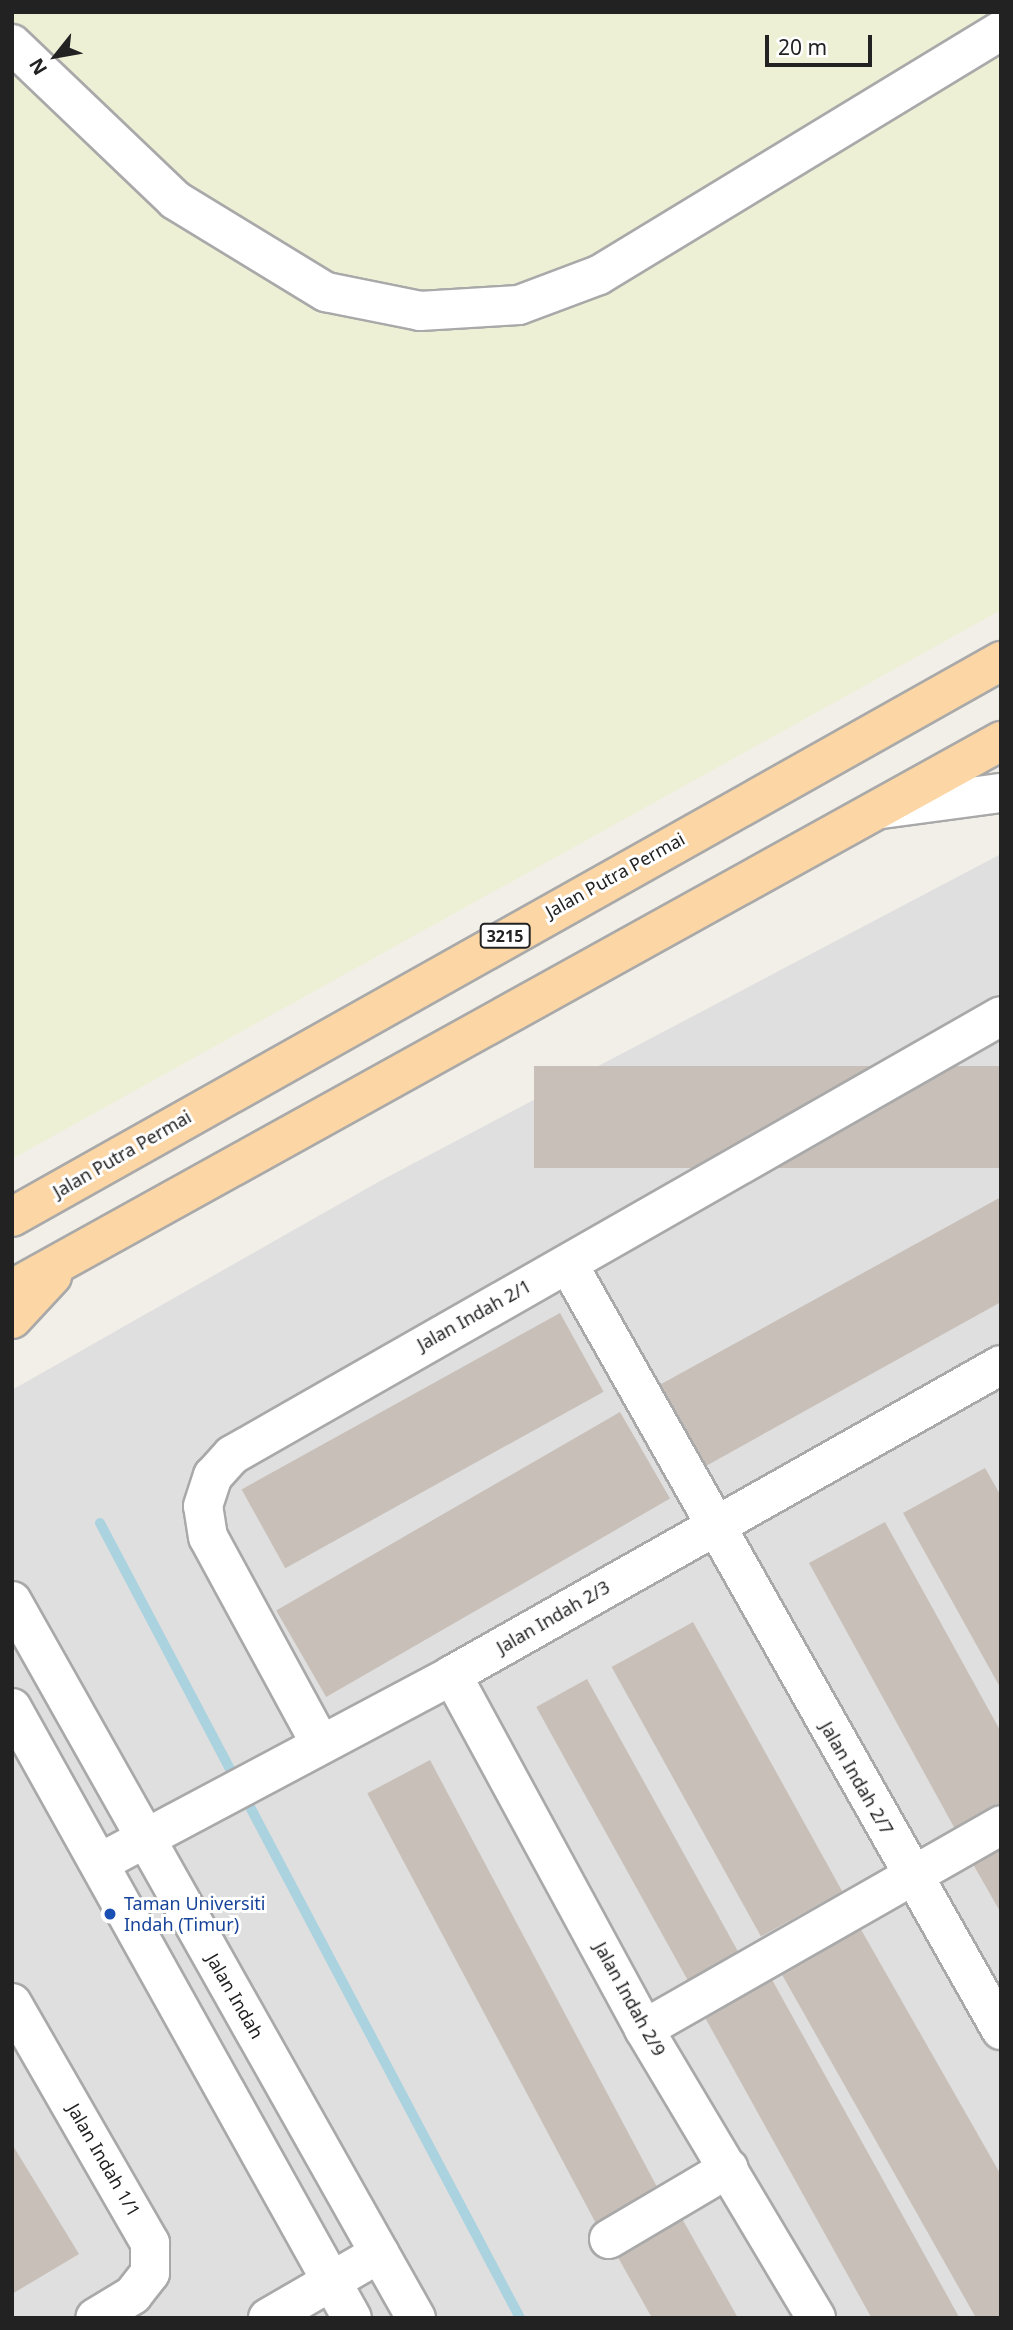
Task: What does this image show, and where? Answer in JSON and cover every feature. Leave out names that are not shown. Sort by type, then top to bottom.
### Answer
[{"type":"main road","name":"Jalan Putra Permai","points":[[12,1217],[1001,661]]},
{"type":"main road","points":[[12,1289],[1001,741]]},
{"type":"main road","points":[[12,1319],[75,1252]]},
{"type":"street","points":[[12,44],[174,201],[326,292],[420,311],[519,305],[599,275],[1001,31]]},
{"type":"street","points":[[877,810],[1001,793]]},
{"type":"street","name":"Jalan Indah 2/1","points":[[320,1743],[208,1537],[203,1507],[213,1476],[232,1455],[354,1381],[568,1264],[1001,1016]]},
{"type":"street","name":"Jalan Indah 2/7","points":[[568,1264],[712,1527],[1001,2030]]},
{"type":"street","name":"Jalan Indah 2/3","points":[[101,1862],[144,1836],[453,1675],[712,1527],[997,1374]]},
{"type":"street","name":"Jalan Indah","points":[[12,1601],[416,2318]]},
{"type":"street","name":"Jalan Indah 2/9","points":[[453,1675],[644,2029],[816,2318]]},
{"type":"street","points":[[12,1708],[101,1862],[352,2318]]},
{"type":"street","points":[[644,2029],[1001,1825]]},
{"type":"street","name":"Jalan Indah 1/1","points":[[12,2003],[150,2243],[150,2273],[133,2295],[102,2314]]},
{"type":"street","points":[[608,2239],[729,2168]]},
{"type":"street","points":[[268,2318],[334,2283],[380,2253]]},
{"type":"shaded area","points":[[1001,854],[1001,2318],[12,2318],[12,1390],[380,1181]]},
{"type":"green space","points":[[12,12],[1001,12],[1001,610],[12,1159]]},
{"type":"building","points":[[534,1066],[1001,1066],[1001,1168],[534,1168]]},
{"type":"building","points":[[1001,1197],[1001,1302],[688,1476],[643,1394]]},
{"type":"building","points":[[560,1313],[604,1392],[285,1568],[242,1489]]},
{"type":"building","points":[[620,1412],[670,1499],[326,1697],[276,1610]]},
{"type":"building","points":[[985,1468],[1001,1496],[1001,1689],[903,1513]]},
{"type":"building","points":[[885,1522],[1001,1732],[1001,1803],[955,1829],[809,1563]]},
{"type":"building","points":[[693,1622],[842,1891],[761,1936],[612,1667]]},
{"type":"building","points":[[587,1679],[741,1956],[690,1984],[536,1707]]},
{"type":"building","points":[[430,1760],[661,2195],[599,2229],[367,1793]]},
{"type":"building","points":[[1001,1833],[1001,1913],[966,1852]]},
{"type":"building","points":[[855,1919],[1001,2175],[1001,2318],[976,2318],[776,1964]]},
{"type":"building","points":[[765,1967],[960,2318],[872,2318],[698,2004]]},
{"type":"building","points":[[12,2144],[79,2254],[12,2294]]},
{"type":"building","points":[[680,2215],[738,2318],[652,2318],[615,2252]]},
{"type":"waterway","points":[[100,1523],[520,2318]]},
{"type":"place","name":"Taman Universiti Indah (Timur)","points":[[110,1914]]}]
